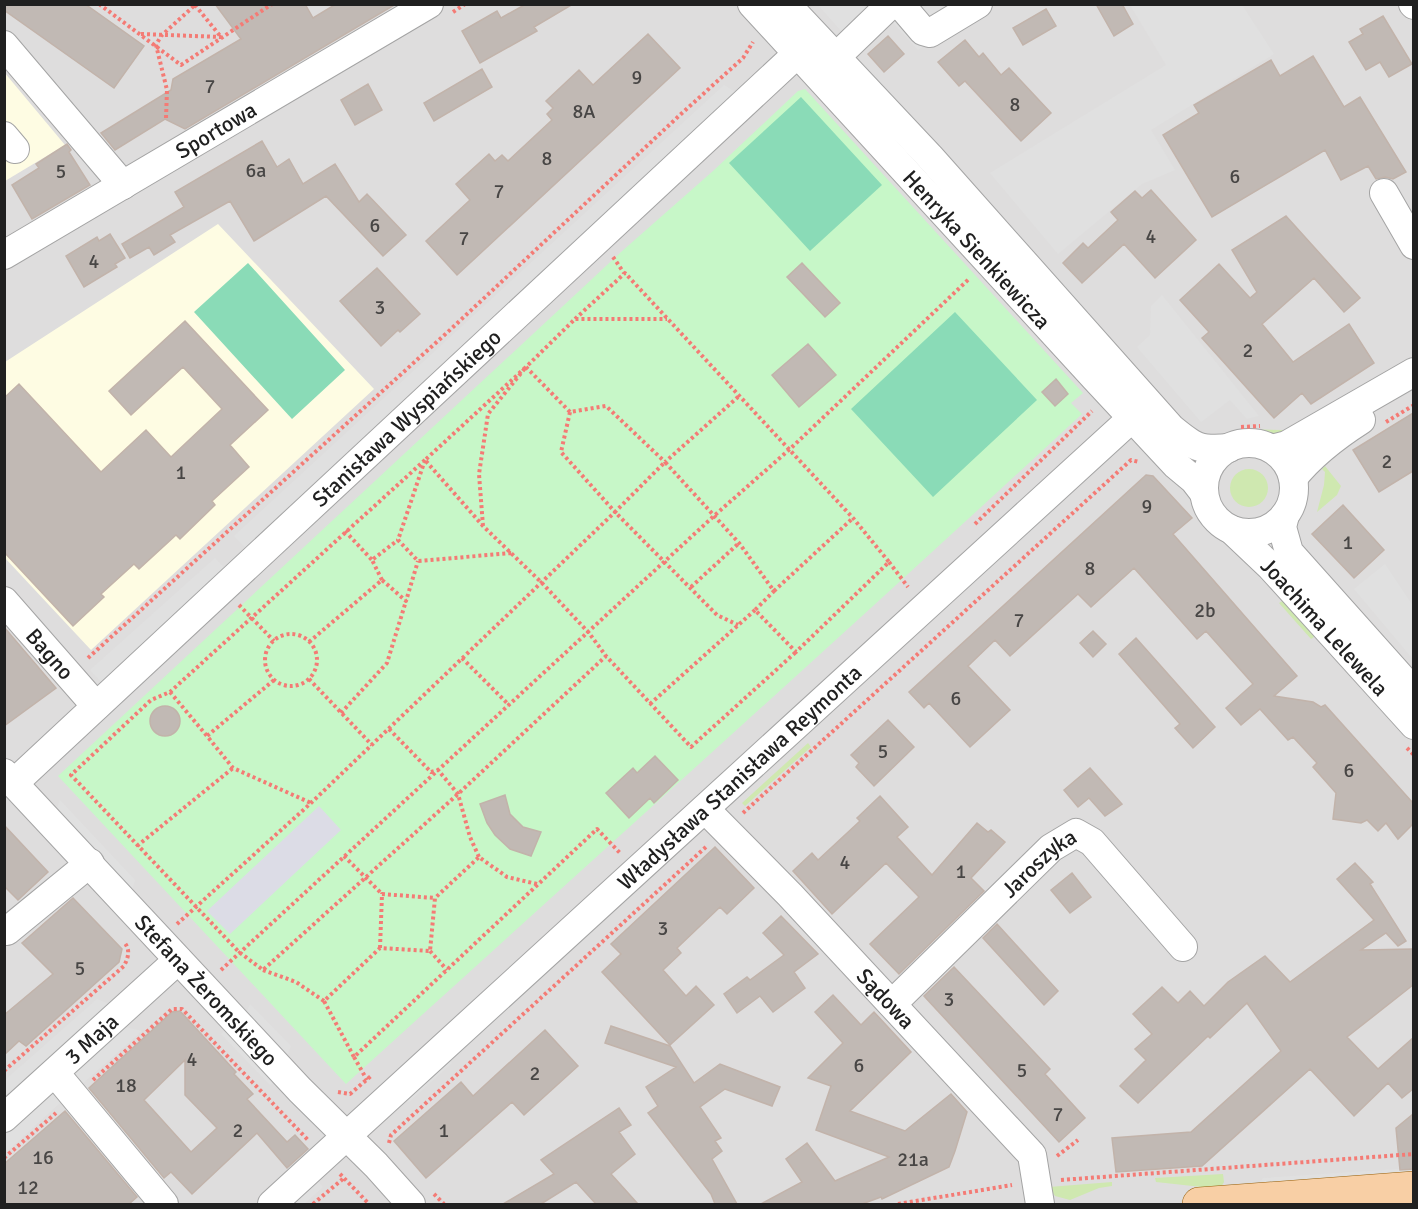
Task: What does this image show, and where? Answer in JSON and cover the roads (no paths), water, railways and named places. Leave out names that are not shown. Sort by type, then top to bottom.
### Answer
[{"type":"main road","points":[[1209,1204],[1413,1188]]},
{"type":"street","name":"Sportowa","points":[[4,255],[429,4]]},
{"type":"street","name":"Henryka Sienkiewicza","points":[[752,4],[1204,493]]},
{"type":"street","name":"Henryka Sienkiewicza","points":[[786,4],[938,165],[1171,428],[1190,443],[1207,450],[1229,448]]},
{"type":"street","points":[[836,57],[891,4]]},
{"type":"street","points":[[900,4],[923,31],[930,33],[978,4]]},
{"type":"street","points":[[4,45],[123,185]]},
{"type":"street","name":"Stanisława Wyspiańskiego","points":[[9,778],[96,706],[797,54]]},
{"type":"street","points":[[1384,193],[1413,245]]},
{"type":"street","points":[[1272,449],[1287,445],[1413,372]]},
{"type":"street","points":[[1293,478],[1305,462],[1342,433],[1413,385]]},
{"type":"street","name":"Władysława Stanisława Reymonta","points":[[272,1204],[705,809],[1136,422]]},
{"type":"street","points":[[1243,443],[1253,443],[1272,449],[1286,462],[1293,478],[1293,497],[1286,514],[1275,525],[1262,532],[1247,533],[1232,530],[1221,524],[1212,514],[1204,493],[1207,472],[1216,458],[1229,448],[1243,443]]},
{"type":"street","name":"Joachima Lelewela","points":[[1286,514],[1282,527],[1289,552],[1413,692]]},
{"type":"street","name":"Joachima Lelewela","points":[[1232,530],[1269,566],[1410,736]]},
{"type":"street","name":"Bagno","points":[[4,601],[96,706]]},
{"type":"street","name":"Stefana Żeromskiego","points":[[9,778],[90,862],[300,1090],[411,1204]]},
{"type":"street","name":"Sądowa","points":[[705,809],[790,895],[1032,1155],[1038,1193]]},
{"type":"street","name":"Jaroszyka","points":[[892,1004],[1051,848],[1076,833],[1092,842],[1182,947]]},
{"type":"street","points":[[4,928],[7,931],[90,862]]},
{"type":"street","name":"3 Maja","points":[[4,1118],[178,960]]},
{"type":"street","points":[[55,1073],[164,1204]]}]
